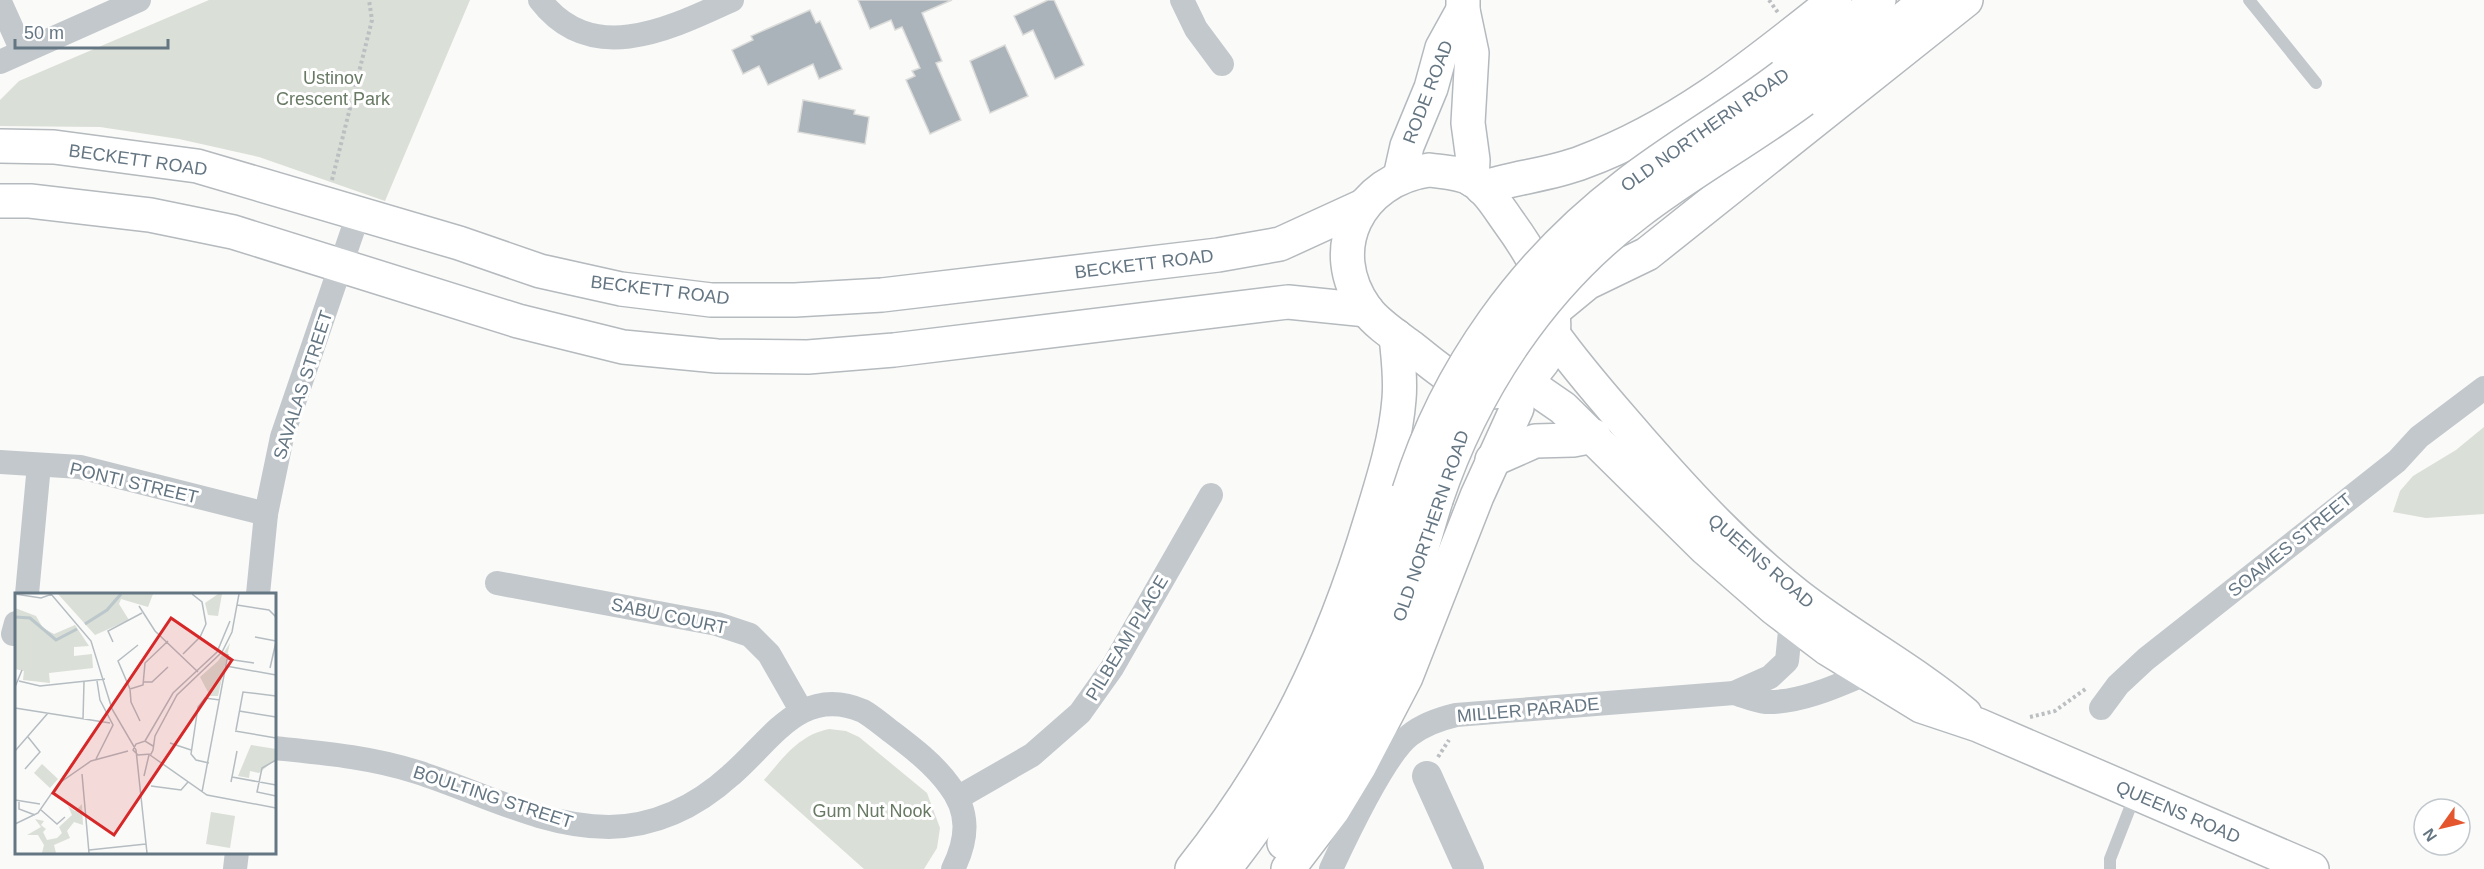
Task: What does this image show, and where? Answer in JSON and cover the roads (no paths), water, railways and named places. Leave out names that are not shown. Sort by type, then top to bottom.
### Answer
[{"type":"main road","points":[[1477,184],[1580,164],[1668,123],[1740,76],[1835,0]]},
{"type":"main road","name":"OLD NORTHERN ROAD","points":[[1224,869],[1267,810],[1298,760],[1338,684],[1374,597],[1423,495],[1451,456],[1488,383],[1540,307],[1575,268],[1637,212],[1676,184],[1766,128],[1793,88],[1879,0]]},
{"type":"main road","name":"OLD NORTHERN ROAD","points":[[1793,88],[1927,0]]},
{"type":"main road","points":[[1553,323],[1548,292],[1527,251],[1477,184],[1455,174],[1429,170],[1400,177],[1374,194],[1363,206],[1348,236],[1347,251],[1353,281],[1366,310],[1396,336],[1461,385],[1486,392],[1501,391],[1520,383],[1541,364],[1553,323],[1587,284],[1647,254],[1966,0]]},
{"type":"main road","name":"RODE ROAD","points":[[1463,5],[1472,53],[1468,123],[1477,184]]},
{"type":"main road","name":"RODE ROAD","points":[[1400,177],[1407,146],[1431,88],[1442,48],[1463,5]]},
{"type":"main road","name":"BECKETT ROAD","points":[[0,146],[54,147],[197,166],[459,243],[540,271],[621,289],[711,300],[795,300],[882,295],[1252,250],[1290,240],[1363,206]]},
{"type":"main road","points":[[0,201],[30,201],[161,217],[233,232],[518,321],[623,347],[717,356],[808,357],[883,351],[1288,302],[1366,310]]},
{"type":"main road","name":"QUEENS ROAD","points":[[1553,323],[1578,369],[1722,531],[1799,597],[1851,634],[1931,685],[1978,725]]},
{"type":"main road","points":[[1192,869],[1244,800],[1274,751],[1327,649],[1350,591],[1382,483],[1399,401],[1396,336]]},
{"type":"main road","points":[[1288,869],[1333,810],[1394,702],[1423,637],[1492,460],[1516,408],[1520,383]]},
{"type":"main road","name":"QUEENS ROAD","points":[[1520,383],[1563,408],[1594,436],[1705,548],[1791,621],[1865,674],[1921,706],[1978,725],[2312,869]]},
{"type":"main road","points":[[1492,460],[1535,441],[1573,441],[1594,436]]},
{"type":"main road","name":"OLD NORTHERN ROAD","points":[[1266,869],[1326,775],[1378,668],[1400,615],[1423,495]]},
{"type":"street","points":[[0,62],[93,9],[139,0]]},
{"type":"street","points":[[540,0],[571,26],[606,37],[625,38],[662,30],[732,0]]},
{"type":"street","points":[[1182,0],[1196,29],[1222,64]]},
{"type":"street","points":[[0,2],[22,51]]},
{"type":"street","name":"SAVALAS STREET","points":[[258,593],[266,514],[282,437],[358,215]]},
{"type":"street","name":"SOAMES STREET","points":[[2101,708],[2118,685],[2146,659],[2397,461],[2420,437],[2484,388]]},
{"type":"street","name":"PONTI STREET","points":[[0,462],[80,467],[266,514]]},
{"type":"street","points":[[27,593],[39,465]]},
{"type":"street","name":"PILBEAM PLACE","points":[[959,797],[1032,755],[1080,713],[1112,668],[1211,495]]},
{"type":"street","name":"SABU COURT","points":[[497,583],[717,624],[750,635],[776,664],[801,710]]},
{"type":"street","name":"MILLER PARADE","points":[[1331,869],[1390,757],[1408,736],[1430,723],[1456,716],[1734,693],[1770,677],[1787,662],[1791,621]]},
{"type":"street","name":"MILLER PARADE","points":[[1734,693],[1765,702],[1790,699],[1835,687],[1865,674]]},
{"type":"street","name":"BOULTING STREET","points":[[276,748],[357,756],[417,772],[519,809],[571,824],[609,827],[647,823],[688,808],[732,775],[777,729],[801,710],[834,704],[864,712],[940,772],[959,797],[966,818],[963,843],[953,869]]},
{"type":"street","points":[[1427,776],[1469,869]]},
{"type":"street","points":[[236,869],[237,854]]},
{"type":"lane","points":[[2249,0],[2316,83]]},
{"type":"lane","points":[[2110,869],[2110,859],[2135,794]]},
{"type":"park label","name":"Ustinov Crescent Park","points":[[333,88]]},
{"type":"park label","name":"Gum Nut Nook","points":[[872,811]]}]
